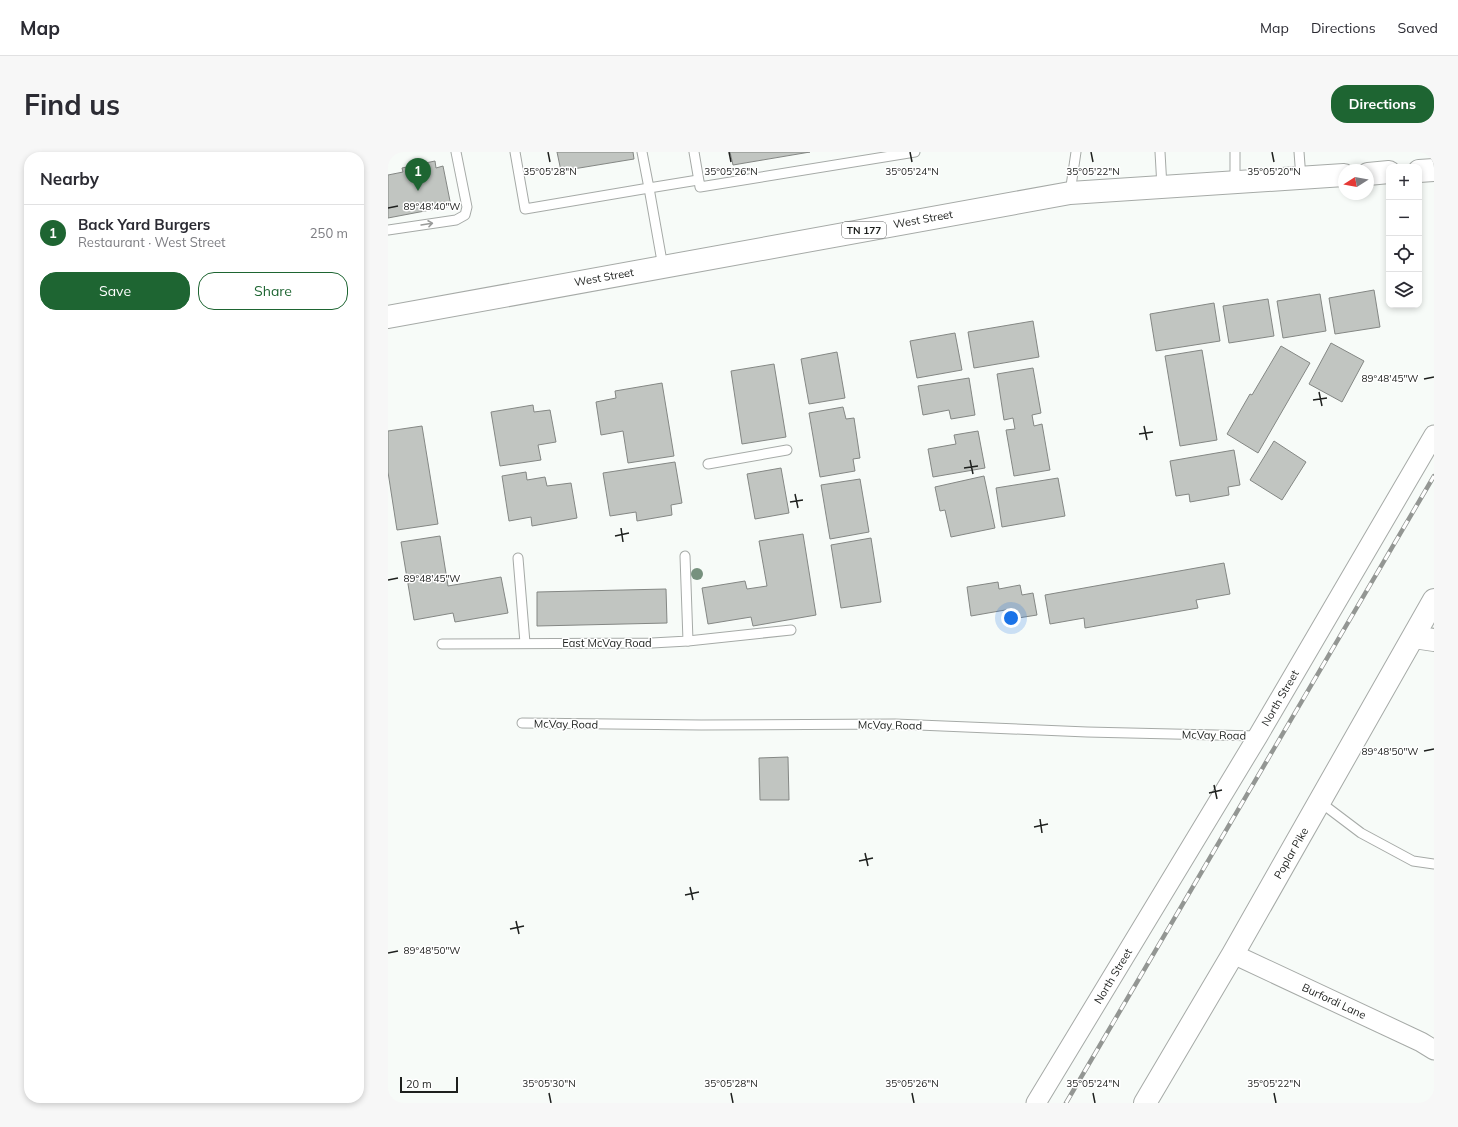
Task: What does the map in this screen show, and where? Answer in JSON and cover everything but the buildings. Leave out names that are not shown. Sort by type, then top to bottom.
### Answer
[{"type":"main road","points":[[1422,171],[1434,170]]},
{"type":"main road","points":[[1374,173],[1386,172]]},
{"type":"main road","name":"West Street","points":[[388,317],[1070,193],[1338,175]]},
{"type":"main road","name":"Poplar Pike","points":[[1145,1103],[1234,954],[1320,802],[1424,638],[1434,600]]},
{"type":"street","name":"North Street","points":[[1036,1103],[1258,736],[1434,435]]},
{"type":"street","name":"Burfordi Lane","points":[[1234,954],[1422,1042],[1434,1050]]},
{"type":"lane","points":[[388,230],[456,220],[465,215],[467,207],[456,152]]},
{"type":"lane","points":[[515,152],[524,209],[698,180]]},
{"type":"lane","points":[[642,152],[663,267]]},
{"type":"lane","points":[[694,152],[700,187],[915,152]]},
{"type":"lane","points":[[1070,193],[1076,152]]},
{"type":"lane","points":[[1160,152],[1162,187]]},
{"type":"lane","points":[[1235,152],[1235,182]]},
{"type":"lane","points":[[1298,152],[1301,178]]},
{"type":"lane","points":[[708,464],[787,450]]},
{"type":"lane","points":[[685,556],[688,640]]},
{"type":"lane","points":[[518,558],[524,643]]},
{"type":"lane","name":"East McVay Road","points":[[442,644],[652,643],[791,630]]},
{"type":"lane","name":"McVay Road","points":[[522,723],[701,725],[895,724],[1087,732],[1258,736]]},
{"type":"lane","points":[[1320,802],[1361,833],[1406,858],[1413,861],[1434,864]]},
{"type":"railway","points":[[1066,1103],[1434,476]]},
{"type":"place","name":"Back Yard Burgers","points":[[418,191]]}]
